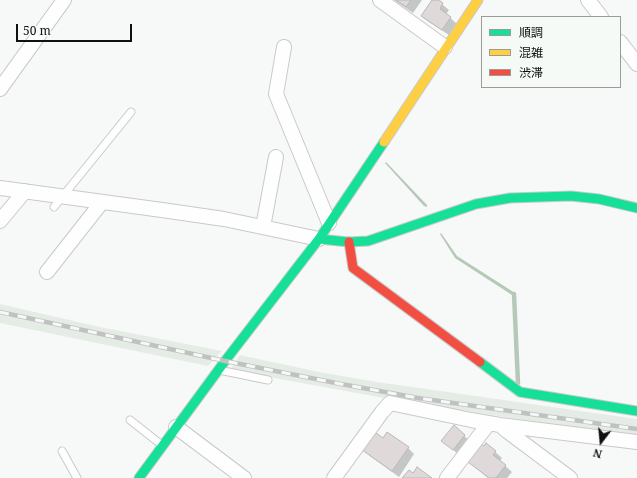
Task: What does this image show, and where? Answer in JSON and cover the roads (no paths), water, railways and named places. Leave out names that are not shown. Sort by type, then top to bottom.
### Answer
[{"type":"street","points":[[380,0],[445,47]]},
{"type":"street","points":[[139,478],[319,239],[445,47],[478,0]]},
{"type":"street","points":[[588,0],[600,16]]},
{"type":"street","points":[[2,80],[58,2]]},
{"type":"street","points":[[621,43],[637,64]]},
{"type":"street","points":[[284,47],[276,94],[329,223]]},
{"type":"street","points":[[263,227],[276,157]]},
{"type":"street","points":[[0,188],[25,191],[59,202],[102,202],[162,210],[263,227],[319,239],[349,242],[368,241],[476,204],[510,198],[599,198],[637,208]]},
{"type":"street","points":[[0,221],[25,191]]},
{"type":"street","points":[[47,272],[102,202]]},
{"type":"street","points":[[349,242],[353,268],[520,392],[637,411]]},
{"type":"street","points":[[334,478],[390,403],[495,424],[637,442]]},
{"type":"street","points":[[447,478],[495,424]]},
{"type":"street","points":[[495,424],[507,431],[570,478]]},
{"type":"street","points":[[176,427],[244,478]]},
{"type":"lane","points":[[59,202],[131,112]]},
{"type":"lane","points":[[219,370],[268,380]]},
{"type":"lane","points":[[130,420],[163,446]]},
{"type":"lane","points":[[62,452],[77,478]]},
{"type":"waterway","points":[[514,294],[518,383]]},
{"type":"railway","points":[[0,312],[225,361],[341,384],[418,398],[637,429]]}]
